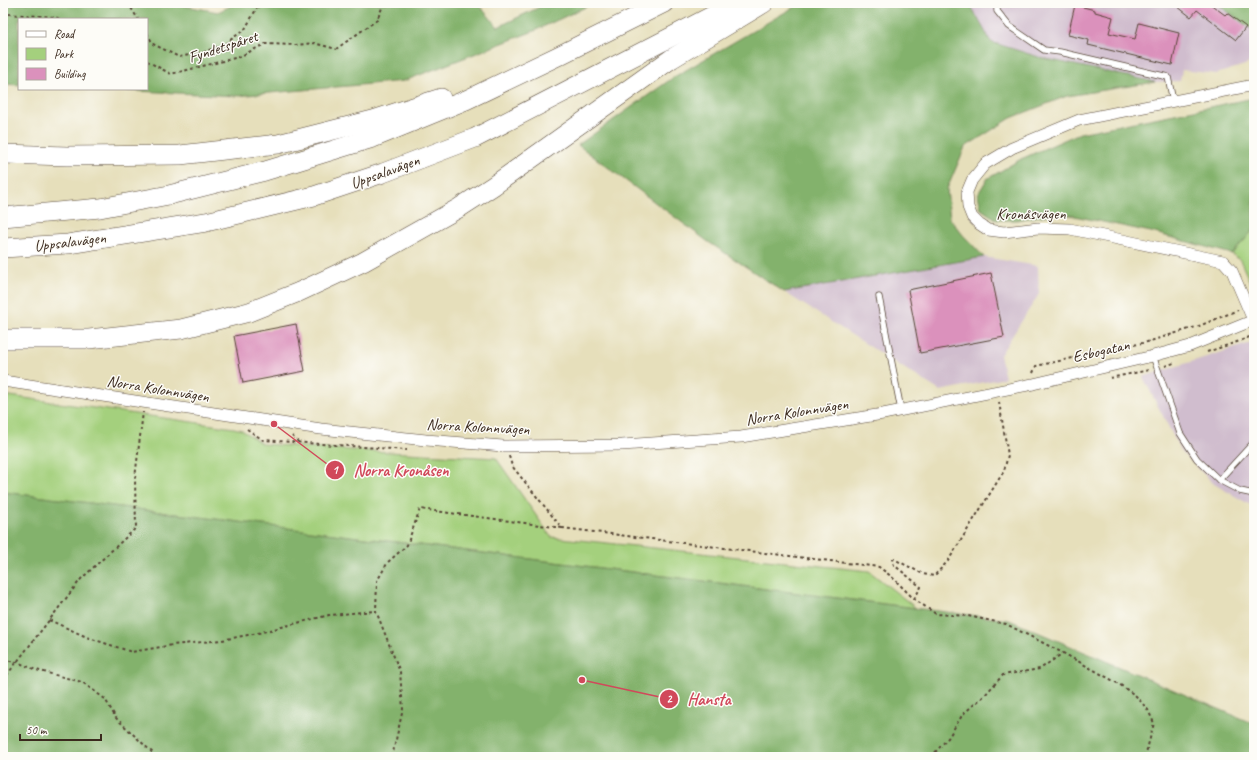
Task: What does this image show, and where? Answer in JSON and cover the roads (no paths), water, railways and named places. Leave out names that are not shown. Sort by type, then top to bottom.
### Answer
[{"type":"highway","name":"Uppsalavägen","points":[[3,217],[100,208],[169,195],[264,171],[373,138],[466,100],[664,3]]},
{"type":"highway","name":"Uppsalavägen","points":[[3,248],[68,244],[206,222],[314,196],[383,173],[475,138],[737,3]]},
{"type":"highway","points":[[3,338],[96,338],[180,329],[249,312],[299,292],[363,262],[459,208],[494,186],[671,59],[764,3]]},
{"type":"highway","points":[[3,154],[67,156],[180,155],[278,144],[373,120],[448,95],[531,62],[560,55]]},
{"type":"street","name":"Kronåsvägen","points":[[1254,85],[1078,120],[1012,148],[985,164],[972,180],[967,192],[968,207],[972,217],[988,230],[1004,232],[1038,228],[1070,229],[1223,261],[1232,271],[1254,320]]},
{"type":"street","name":"Esbogatan","points":[[952,400],[1033,384],[1153,356],[1190,346],[1254,320]]},
{"type":"street","name":"Norra Kolonnvägen","points":[[3,381],[321,429],[503,446],[622,445],[741,437],[883,414],[952,400]]},
{"type":"lane","points":[[997,3],[997,11],[1009,26],[1044,50],[1060,52],[1168,77],[1173,101]]},
{"type":"lane","points":[[879,297],[901,410]]},
{"type":"lane","points":[[1153,356],[1180,433],[1197,459],[1219,480],[1240,491],[1254,494]]},
{"type":"lane","points":[[1219,480],[1254,442]]},
{"type":"place","name":"Norra Kronåsen","points":[[274,424]]},
{"type":"place","name":"Hansta","points":[[582,680]]}]
